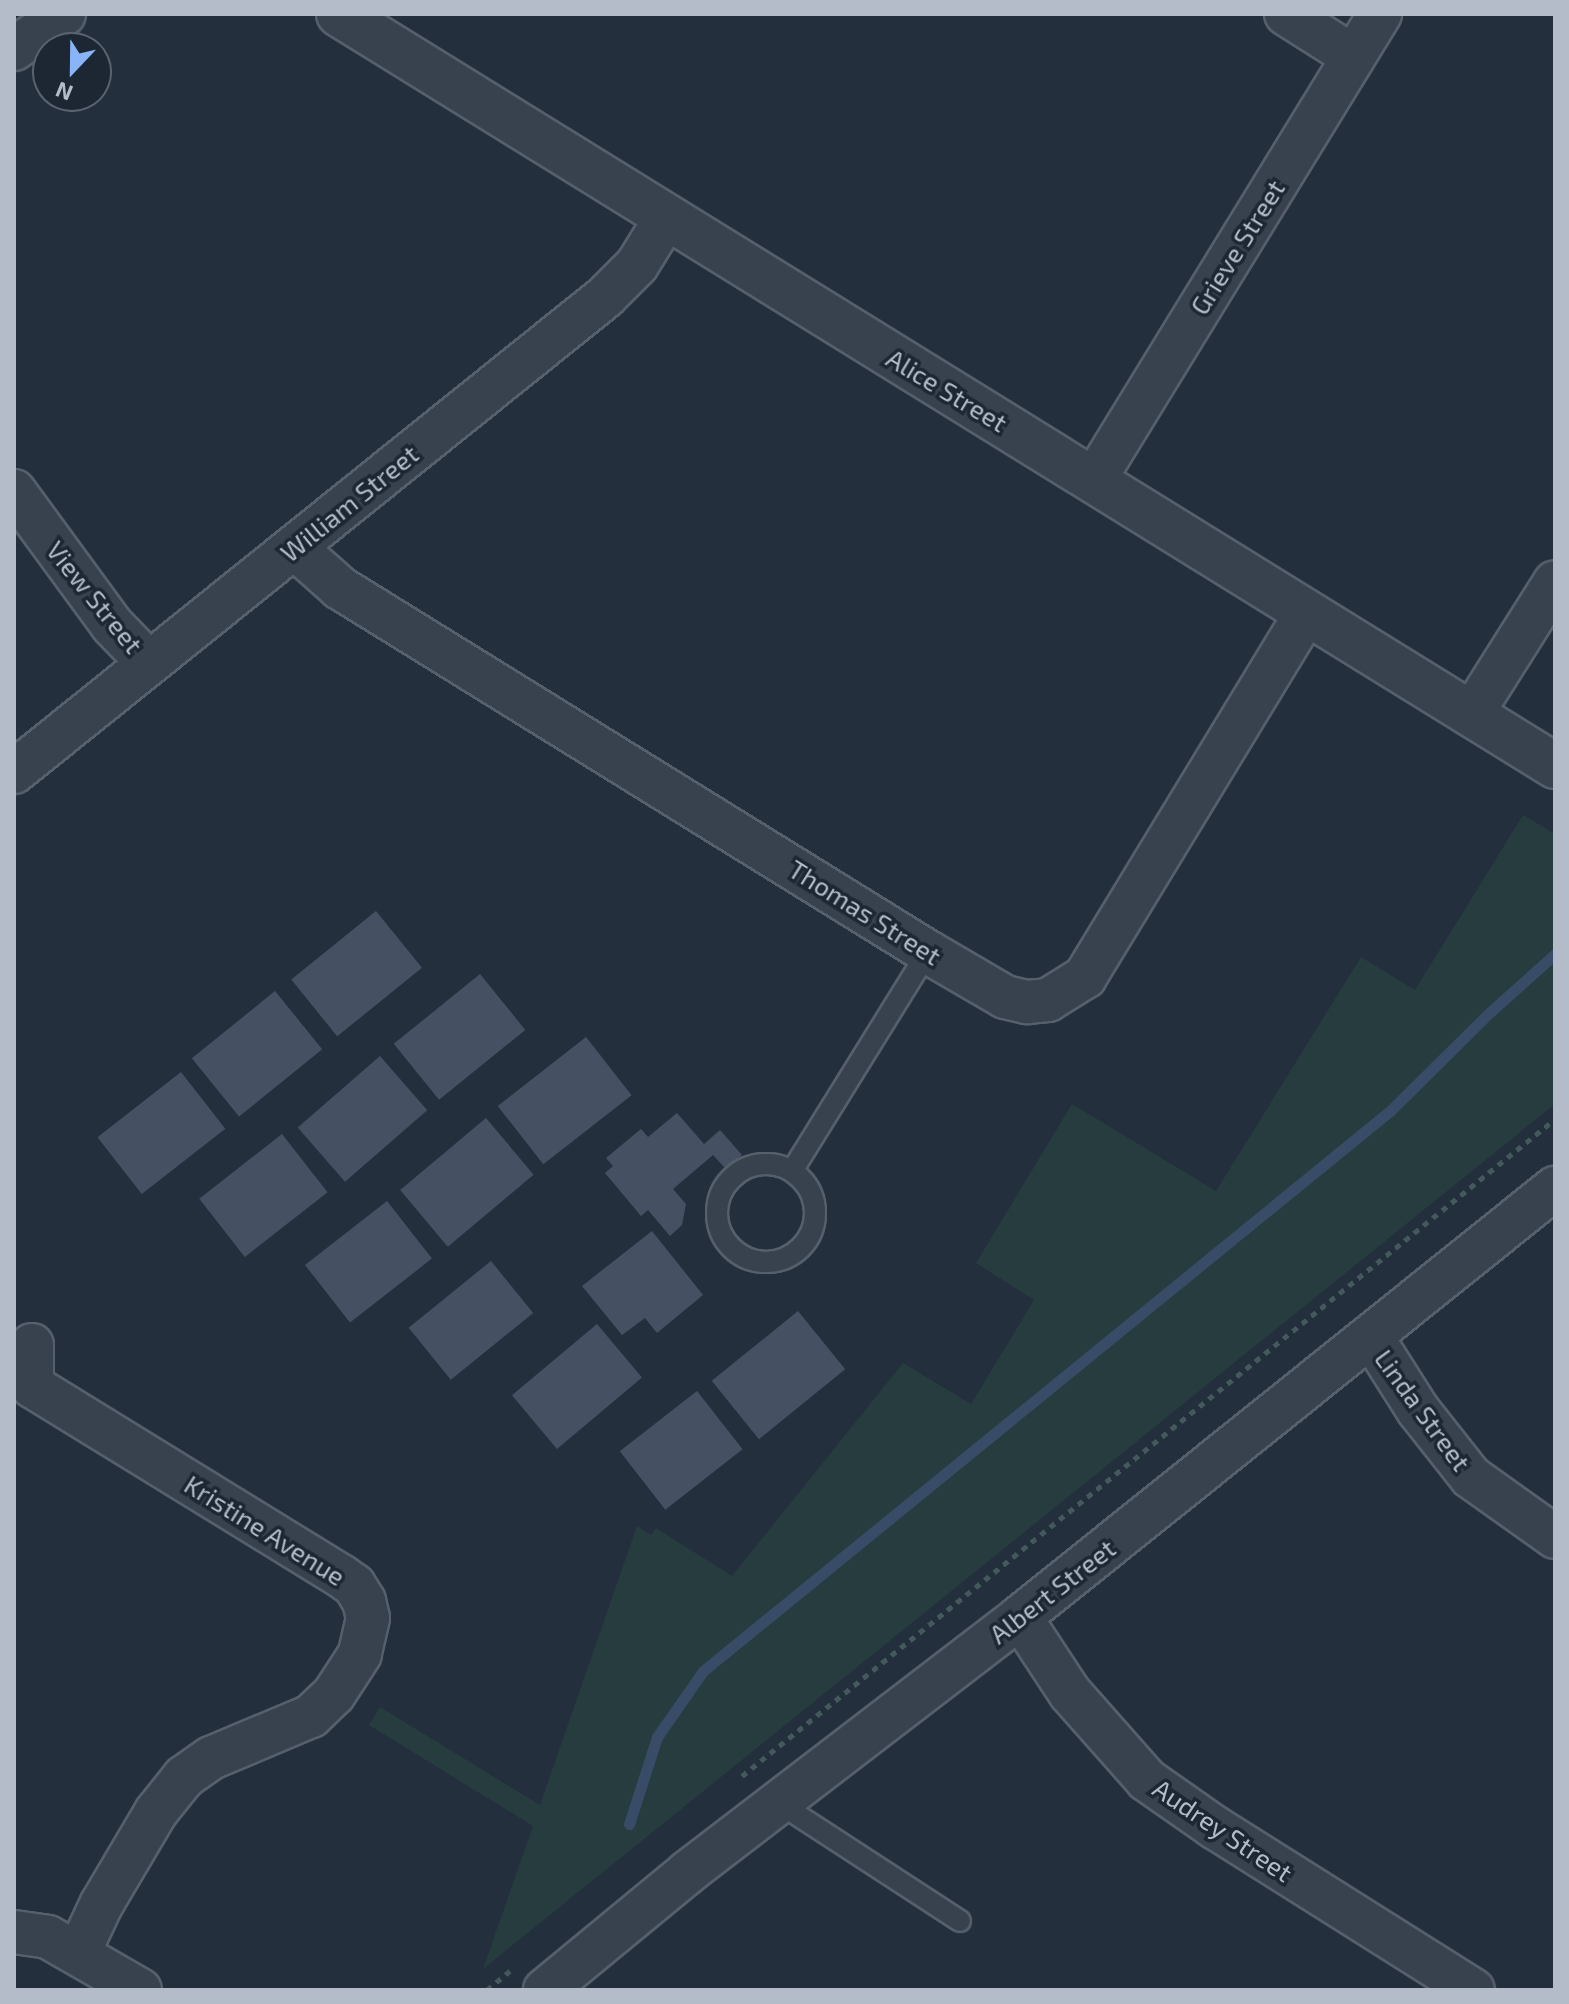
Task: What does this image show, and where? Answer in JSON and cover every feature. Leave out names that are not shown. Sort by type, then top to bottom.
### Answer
[{"type":"street","points":[[14,49],[64,14]]},
{"type":"street","name":"Alice Street","points":[[339,14],[1555,766]]},
{"type":"street","points":[[1286,14],[1354,57]]},
{"type":"street","name":"Grieve Street","points":[[1094,480],[1380,14]]},
{"type":"street","name":"William Street","points":[[14,772],[605,297],[637,265],[666,218]]},
{"type":"street","name":"View Street","points":[[14,491],[112,625],[149,663]]},
{"type":"street","name":"Thomas Street","points":[[295,548],[340,588],[928,952],[1005,997],[1027,1002],[1048,1000],[1085,977],[1306,613]]},
{"type":"street","points":[[1471,715],[1555,582]]},
{"type":"street","name":"Albert Street","points":[[534,1975],[688,1872],[779,1803],[1020,1617],[1555,1188]]},
{"type":"street","name":"Linda Street","points":[[1371,1336],[1418,1410],[1471,1477],[1555,1537]]},
{"type":"street","name":"Kristine Avenue","points":[[32,1345],[23,1392],[341,1576],[354,1585],[364,1601],[368,1618],[360,1654],[334,1694],[311,1716],[211,1758],[184,1777],[156,1812],[101,1905],[79,1952]]},
{"type":"street","name":"Audrey Street","points":[[1020,1617],[1070,1693],[1147,1780],[1214,1827],[1473,1990]]},
{"type":"street","points":[[14,1932],[48,1937],[79,1952],[140,1990]]},
{"type":"lane","points":[[792,1171],[928,952]]},
{"type":"lane","points":[[767,1164],[792,1171],[801,1179],[813,1201],[813,1225],[809,1236],[801,1246],[779,1260],[754,1260],[742,1255],[724,1237],[718,1225],[716,1213],[724,1188],[742,1170],[754,1166],[767,1164]]},
{"type":"lane","points":[[779,1803],[960,1921]]},
{"type":"path","points":[[735,1783],[1555,1119]]},
{"type":"path","points":[[487,1990],[534,1975]]},
{"type":"green space","points":[[1523,815],[1555,834],[1555,1104],[483,1969],[533,1826],[369,1725],[380,1707],[540,1805],[637,1526],[651,1535],[656,1528],[732,1576],[903,1363],[971,1404],[1034,1300],[976,1263],[1072,1104],[1216,1191],[1361,957],[1415,990]]},
{"type":"building","points":[[376,911],[422,968],[337,1036],[291,980]]},
{"type":"building","points":[[480,974],[525,1030],[439,1100],[394,1044]]},
{"type":"building","points":[[275,991],[322,1049],[239,1117],[192,1058]]},
{"type":"building","points":[[586,1037],[632,1095],[543,1164],[498,1106]]},
{"type":"building","points":[[380,1056],[427,1110],[345,1182],[298,1128]]},
{"type":"building","points":[[181,1072],[225,1129],[142,1194],[97,1137]]},
{"type":"building","points":[[677,1113],[704,1144],[720,1130],[742,1155],[725,1168],[713,1155],[673,1189],[686,1204],[682,1225],[670,1236],[648,1210],[641,1216],[605,1173],[613,1166],[606,1158],[641,1129],[648,1137]]},
{"type":"building","points":[[486,1118],[534,1175],[448,1247],[400,1190]]},
{"type":"building","points":[[282,1134],[328,1192],[245,1257],[199,1199]]},
{"type":"building","points":[[387,1201],[432,1259],[350,1323],[305,1265]]},
{"type":"building","points":[[652,1231],[703,1295],[657,1333],[645,1318],[622,1335],[582,1286]]},
{"type":"building","points":[[491,1261],[533,1313],[451,1380],[409,1328]]},
{"type":"building","points":[[798,1311],[845,1369],[759,1439],[712,1381]]},
{"type":"building","points":[[597,1324],[642,1378],[557,1449],[512,1395]]},
{"type":"building","points":[[697,1391],[743,1449],[665,1510],[620,1451]]},
{"type":"waterway","points":[[629,1824],[657,1737],[703,1671],[1391,1110],[1489,1013],[1555,954]]}]
